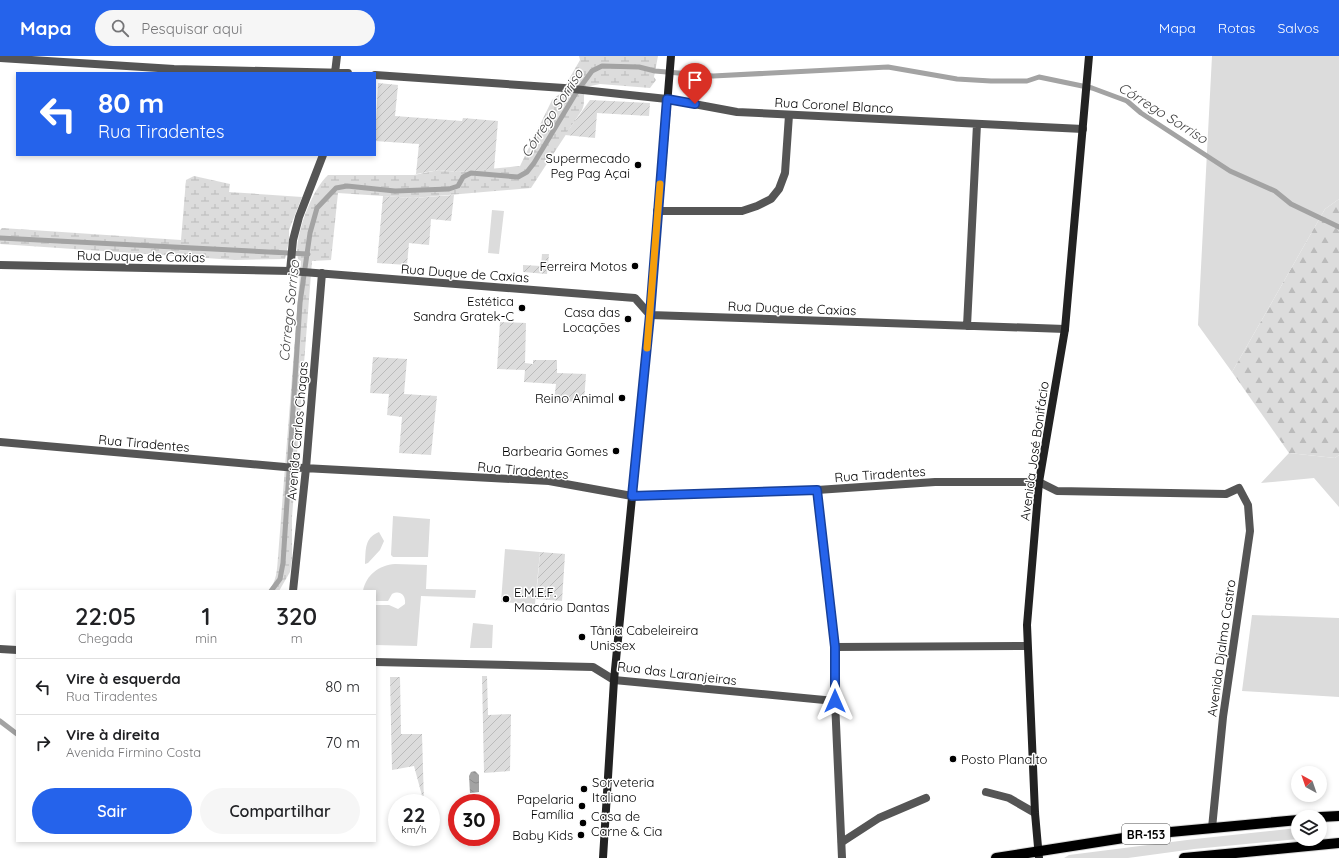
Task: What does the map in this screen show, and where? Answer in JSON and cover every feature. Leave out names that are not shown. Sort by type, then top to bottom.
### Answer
[{"type":"main road","points":[[1327,817],[1339,816]]},
{"type":"main road","name":"BR-153","points":[[996,858],[1039,854],[1148,834],[1291,821]]},
{"type":"main road","points":[[1184,858],[1339,843]]},
{"type":"street","points":[[335,72],[337,56]]},
{"type":"street","points":[[603,858],[614,680],[650,315],[671,56]]},
{"type":"street","name":"Avenida José Bonifácio","points":[[1039,854],[1035,813],[1027,646],[1039,482],[1065,330],[1089,56]]},
{"type":"street","points":[[0,58],[174,69],[295,72]]},
{"type":"street","name":"Rua Coronel Blanco","points":[[376,75],[564,88],[667,99],[737,112],[1083,129]]},
{"type":"street","points":[[658,212],[742,211],[771,199],[779,189],[785,173],[789,115]]},
{"type":"street","points":[[967,326],[978,124]]},
{"type":"street","points":[[290,271],[293,240],[299,217],[323,156]]},
{"type":"street","name":"Rua Duque de Caxias","points":[[0,265],[290,271],[635,298],[650,315],[1065,330]]},
{"type":"street","name":"Avenida Carlos Chagas","points":[[293,590],[306,468],[322,274]]},
{"type":"street","name":"Rua Tiradentes","points":[[0,442],[296,468],[549,481],[632,496],[817,490],[935,482],[1039,482],[1057,491],[1226,494]]},
{"type":"street","name":"Avenida Djalma Castro","points":[[1212,828],[1223,717],[1250,531],[1248,505],[1239,488],[1226,494]]},
{"type":"street","points":[[817,490],[835,647],[835,701],[842,858]]},
{"type":"street","points":[[835,647],[1027,646]]},
{"type":"street","points":[[0,649],[16,650]]},
{"type":"street","name":"Rua das Laranjeiras","points":[[376,662],[593,667],[614,680],[835,701]]},
{"type":"street","points":[[986,792],[1009,798],[1035,813]]},
{"type":"street","points":[[842,842],[879,818],[926,798]]},
{"type":"green space","points":[[579,56],[658,56],[654,77],[656,80],[650,88],[600,84],[586,87],[582,110],[531,188],[413,198],[338,193],[331,260],[312,261],[292,517],[292,560],[290,572],[280,590],[269,590],[275,579],[277,566],[301,261],[298,259],[298,239],[305,215],[316,191],[328,175],[414,175],[439,170],[458,172],[520,166],[552,100],[561,93],[580,60]]},
{"type":"green space","points":[[1212,56],[1339,56],[1339,199],[1325,209],[1232,372],[1198,325]]},
{"type":"green space","points":[[378,83],[398,85],[395,116],[462,121],[463,118],[498,121],[494,169],[458,172],[439,170],[416,174],[419,144],[376,141]]},
{"type":"green space","points":[[590,100],[650,103],[649,116],[597,113],[595,138],[565,135]]},
{"type":"green space","points":[[194,176],[230,184],[229,192],[302,197],[289,230],[289,241],[285,259],[235,260],[0,244],[0,230],[2,228],[181,240],[186,180]]},
{"type":"green space","points":[[454,195],[451,221],[431,219],[429,245],[409,243],[407,265],[377,263],[383,196],[413,198]]},
{"type":"green space","points":[[1339,199],[1339,455],[1335,458],[1289,453],[1232,372],[1325,209]]},
{"type":"green space","points":[[492,210],[504,211],[499,254],[488,253]]},
{"type":"green space","points":[[542,254],[549,254],[547,274],[523,272],[523,265],[541,266]]},
{"type":"green space","points":[[500,322],[526,323],[525,363],[533,364],[533,360],[557,360],[557,373],[586,374],[584,402],[554,401],[556,384],[524,382],[525,370],[497,369]]},
{"type":"green space","points":[[373,357],[407,359],[404,394],[437,396],[431,455],[399,453],[402,417],[387,415],[389,394],[370,393]]},
{"type":"green space","points":[[1289,453],[1335,458],[1339,455],[1339,507],[1314,478],[1261,483]]},
{"type":"green space","points":[[393,516],[430,519],[428,557],[393,557],[391,555]]},
{"type":"green space","points":[[379,532],[384,541],[380,550],[368,563],[365,564],[368,541]]},
{"type":"green space","points":[[505,549],[540,552],[535,604],[501,602]]},
{"type":"green space","points":[[540,552],[565,554],[562,601],[536,599]]},
{"type":"green space","points":[[427,565],[426,589],[476,590],[475,598],[421,596],[417,646],[376,645],[376,605],[389,605],[398,609],[405,604],[405,598],[400,593],[392,594],[388,601],[376,601],[376,590],[363,590],[367,580],[374,572],[384,566]]},
{"type":"green space","points":[[1252,615],[1339,618],[1339,697],[1242,691]]},
{"type":"green space","points":[[473,623],[493,625],[492,648],[470,648]]},
{"type":"green space","points":[[482,676],[487,676],[488,715],[511,714],[510,771],[484,773]]},
{"type":"green space","points":[[390,677],[400,677],[401,734],[422,734],[424,794],[422,794],[414,766],[392,770]]},
{"type":"green space","points":[[1291,829],[1291,840],[1194,849],[1128,858],[1064,858],[1069,855]]},
{"type":"water","points":[[475,771],[479,775],[479,792],[470,793],[469,776],[471,772]]},
{"type":"waterway","name":"Córrego Sorriso","points":[[272,590],[280,579],[283,563],[300,303],[310,233],[317,208],[336,188],[347,186],[395,191],[449,189],[458,186],[463,177],[471,173],[518,177],[527,172],[534,163],[576,93],[592,71],[602,66],[639,67],[655,71],[713,76],[888,67],[957,79],[1027,81],[1039,77],[1092,88],[1127,101],[1141,113],[1230,171],[1275,191],[1291,204],[1339,227]]},
{"type":"waterway","points":[[0,238],[308,254]]},
{"type":"waterway","name":"Córrego Sorriso","points":[[0,721],[16,733]]},
{"type":"slow traffic","points":[[647,348],[660,184]]},
{"type":"place","name":"Supermecado Peg Pag Açai","points":[[638,165]]},
{"type":"place","name":"Ferreira Motos","points":[[635,266]]},
{"type":"place","name":"Estética Sandra Gratek-C","points":[[522,308]]},
{"type":"place","name":"Casa das Locações","points":[[628,319]]},
{"type":"place","name":"Reino Animal","points":[[622,398]]},
{"type":"place","name":"Barbearia Gomes","points":[[616,451]]},
{"type":"place","name":"E.M.E.F. Macário Dantas","points":[[506,599]]},
{"type":"place","name":"Tânia Cabeleireira Unissex","points":[[582,637]]},
{"type":"place","name":"Posto Planalto","points":[[953,759]]},
{"type":"place","name":"Sorveteria Italiano","points":[[584,789]]},
{"type":"place","name":"Papelaria Família","points":[[582,806]]},
{"type":"place","name":"Casa de Carne & Cia","points":[[583,823]]},
{"type":"place","name":"Baby Kids","points":[[581,835]]},
{"type":"route","points":[[695,104],[667,99],[650,315],[632,496],[817,490],[835,647],[835,701]]}]
